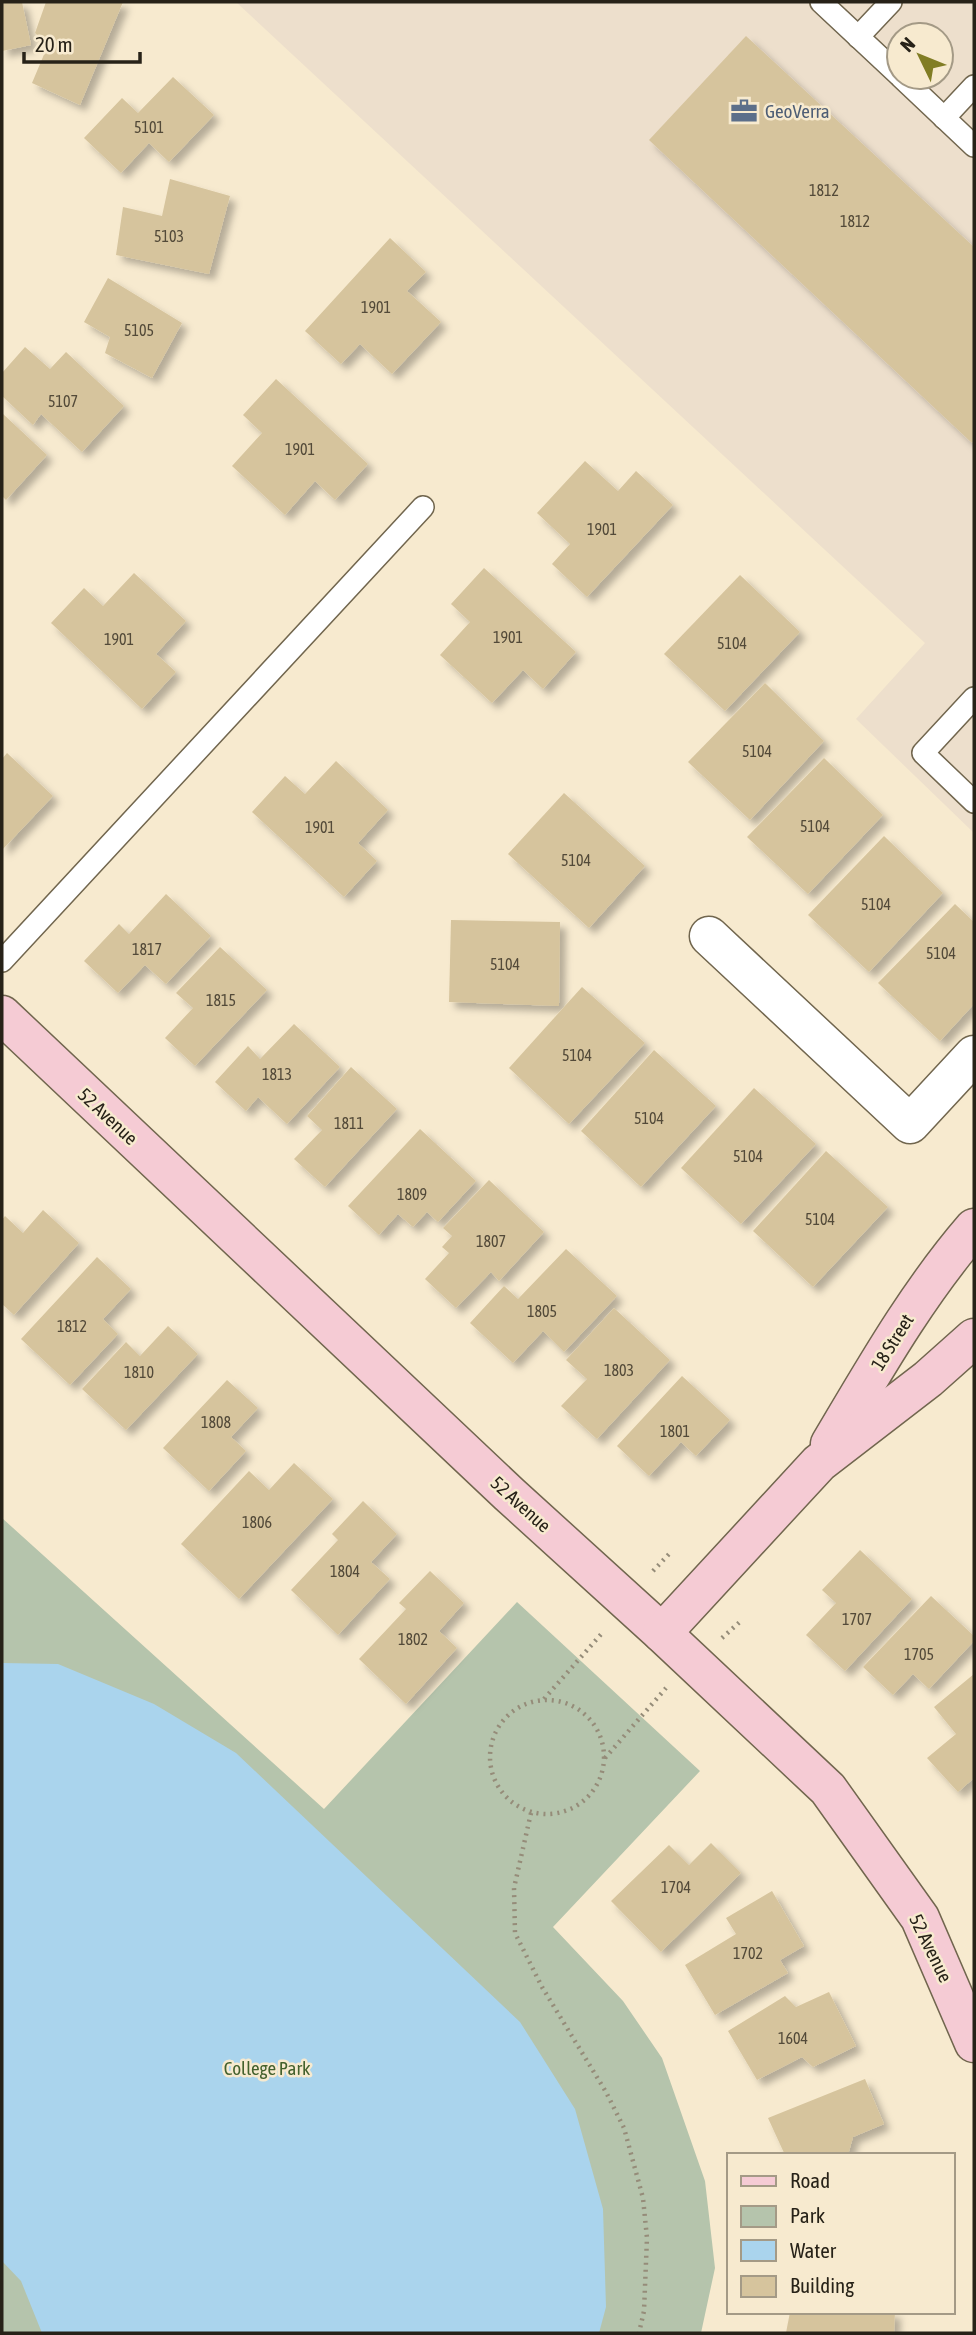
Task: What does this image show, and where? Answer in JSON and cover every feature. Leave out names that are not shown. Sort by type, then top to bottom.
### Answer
[{"type":"street","points":[[709,936],[910,1124],[974,1055]]},
{"type":"street","name":"52 Avenue","points":[[2,1015],[509,1494],[828,1789],[919,1919],[974,2043]]},
{"type":"street","name":"18 Street","points":[[819,1463],[885,1351],[925,1290],[974,1228]]},
{"type":"street","name":"18 Street","points":[[662,1633],[819,1463],[928,1379],[974,1338]]},
{"type":"lane","points":[[821,2],[885,62]]},
{"type":"lane","points":[[858,37],[891,2]]},
{"type":"lane","points":[[944,118],[974,86]]},
{"type":"lane","points":[[916,91],[974,146]]},
{"type":"lane","points":[[2,961],[423,507]]},
{"type":"lane","points":[[974,698],[923,753],[974,802]]},
{"type":"path","points":[[544,1700],[601,1634]]},
{"type":"path","points":[[604,1759],[663,1691]]},
{"type":"path","points":[[544,1700],[562,1702],[579,1710],[593,1723],[601,1740],[604,1759],[600,1776],[591,1794],[576,1806],[559,1813],[531,1813],[507,1798],[496,1783],[491,1765],[491,1746],[498,1728],[510,1714],[526,1704],[544,1700]]},
{"type":"path","points":[[531,1813],[514,1888],[514,1933],[542,1987],[606,2092],[624,2127],[643,2198],[647,2238],[644,2311],[639,2333]]},
{"type":"shaded area","points":[[236,2],[974,2],[974,833],[856,719],[925,643]]},
{"type":"green space","name":"College Park","points":[[2,1518],[324,1809],[517,1602],[700,1771],[553,1927],[623,2001],[662,2058],[705,2181],[715,2268],[701,2333],[2,2333]]},
{"type":"water","name":"College Park","points":[[2,1663],[58,1664],[154,1704],[236,1753],[520,2022],[575,2109],[603,2209],[606,2307],[599,2333],[42,2333],[21,2281],[2,2261]]},
{"type":"building","points":[[2,2],[22,2],[31,45],[2,51]]},
{"type":"building","points":[[46,2],[123,2],[80,105],[32,83],[48,45],[35,33]]},
{"type":"building","points":[[746,36],[974,247],[972,443],[649,140]]},
{"type":"building","points":[[173,77],[214,115],[169,162],[149,143],[121,173],[84,138],[122,98],[138,113]]},
{"type":"building","points":[[170,179],[230,196],[209,274],[116,255],[123,207],[162,216]]},
{"type":"building","points":[[390,238],[426,272],[407,291],[441,322],[392,374],[360,344],[341,364],[305,331]]},
{"type":"building","points":[[108,278],[182,323],[152,378],[105,353],[110,337],[84,322]]},
{"type":"building","points":[[25,347],[50,369],[66,352],[124,406],[82,452],[41,414],[33,425],[2,396],[2,373]]},
{"type":"building","points":[[276,379],[368,464],[335,500],[315,481],[285,515],[232,466],[262,433],[243,415]]},
{"type":"building","points":[[2,413],[47,455],[6,500],[2,496]]},
{"type":"building","points":[[585,461],[618,491],[636,471],[673,505],[587,597],[552,564],[570,544],[537,513]]},
{"type":"building","points":[[484,568],[576,652],[543,689],[523,670],[492,703],[440,655],[470,622],[451,604]]},
{"type":"building","points":[[134,573],[186,621],[156,654],[176,672],[142,709],[51,623],[84,588],[103,606]]},
{"type":"building","points":[[740,575],[800,632],[725,711],[664,654]]},
{"type":"building","points":[[765,683],[824,741],[750,820],[688,762]]},
{"type":"building","points":[[7,753],[53,796],[2,850],[2,759]]},
{"type":"building","points":[[824,758],[883,815],[808,894],[747,837]]},
{"type":"building","points":[[336,761],[388,810],[358,843],[377,861],[344,897],[252,812],[285,776],[305,794]]},
{"type":"building","points":[[564,793],[645,866],[589,928],[508,854]]},
{"type":"building","points":[[884,836],[943,893],[869,972],[808,915]]},
{"type":"building","points":[[166,894],[211,936],[166,984],[145,965],[118,993],[84,961],[119,924],[129,934]]},
{"type":"building","points":[[955,904],[974,922],[974,1004],[940,1041],[878,983]]},
{"type":"building","points":[[451,920],[560,922],[559,1006],[449,1002]]},
{"type":"building","points":[[220,947],[267,990],[195,1066],[165,1038],[193,1008],[176,993]]},
{"type":"building","points":[[582,987],[645,1043],[569,1124],[509,1068]]},
{"type":"building","points":[[294,1024],[340,1067],[287,1124],[258,1097],[246,1111],[215,1082],[248,1046],[260,1059]]},
{"type":"building","points":[[654,1050],[716,1106],[641,1187],[581,1131]]},
{"type":"building","points":[[351,1067],[397,1109],[325,1187],[294,1159],[322,1130],[307,1116]]},
{"type":"building","points":[[754,1088],[816,1144],[741,1224],[681,1168]]},
{"type":"building","points":[[420,1129],[476,1181],[438,1222],[427,1212],[413,1227],[398,1214],[379,1235],[348,1206]]},
{"type":"building","points":[[826,1151],[888,1207],[813,1287],[753,1231]]},
{"type":"building","points":[[489,1180],[544,1232],[499,1281],[491,1272],[456,1308],[425,1279],[449,1253],[442,1247],[452,1236],[443,1228]]},
{"type":"building","points":[[43,1210],[79,1243],[14,1315],[2,1304],[2,1220],[5,1216],[23,1233]]},
{"type":"building","points":[[566,1249],[617,1296],[564,1352],[543,1331],[513,1363],[470,1323],[504,1286],[518,1299]]},
{"type":"building","points":[[97,1257],[131,1289],[103,1319],[118,1334],[70,1385],[21,1339]]},
{"type":"building","points":[[614,1308],[670,1360],[597,1439],[561,1406],[587,1379],[566,1360]]},
{"type":"building","points":[[168,1326],[198,1354],[126,1430],[82,1389],[126,1342],[140,1356]]},
{"type":"building","points":[[682,1376],[730,1420],[696,1456],[681,1442],[649,1476],[617,1446]]},
{"type":"building","points":[[227,1380],[258,1408],[231,1437],[246,1451],[209,1491],[163,1448]]},
{"type":"building","points":[[294,1463],[333,1499],[239,1599],[181,1544],[249,1471],[269,1490]]},
{"type":"building","points":[[363,1501],[397,1534],[371,1562],[390,1579],[338,1635],[291,1590],[338,1540],[332,1534]]},
{"type":"building","points":[[860,1550],[912,1599],[845,1671],[806,1635],[836,1603],[822,1590]]},
{"type":"building","points":[[430,1571],[464,1603],[439,1631],[457,1648],[406,1704],[359,1659],[406,1609],[399,1603]]},
{"type":"building","points":[[931,1596],[974,1636],[974,1641],[929,1689],[913,1674],[893,1695],[863,1667]]},
{"type":"building","points":[[974,1674],[974,1778],[958,1792],[927,1758],[956,1734],[934,1707]]},
{"type":"building","points":[[711,1843],[741,1873],[661,1952],[611,1901],[669,1845],[689,1865]]},
{"type":"building","points":[[772,1891],[804,1946],[780,1960],[788,1973],[715,2015],[685,1965],[736,1934],[726,1918]]},
{"type":"building","points":[[829,1992],[856,2046],[813,2067],[802,2057],[757,2080],[728,2031],[785,1996],[796,2007]]},
{"type":"building","points":[[865,2079],[884,2124],[853,2137],[849,2153],[784,2153],[768,2118]]},
{"type":"building","points":[[790,2314],[895,2314],[894,2333],[786,2333]]},
{"type":"place","name":"GeoVerra","points":[[744,111]]}]
